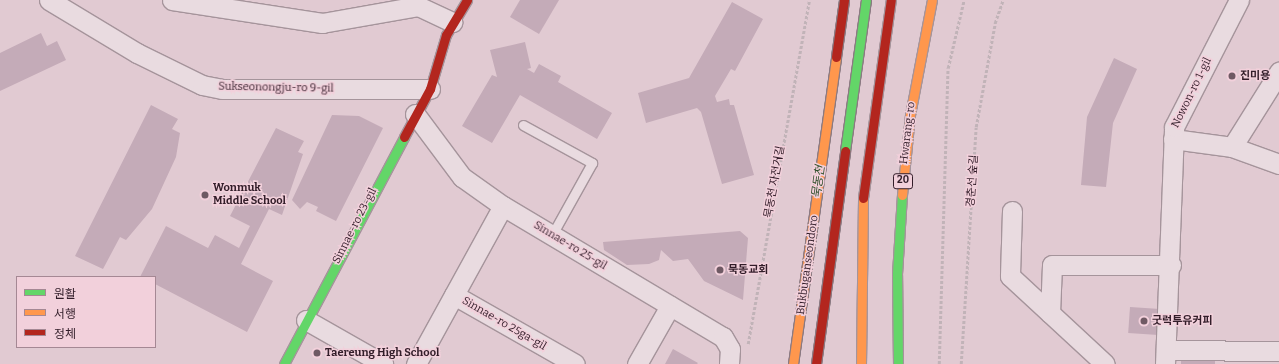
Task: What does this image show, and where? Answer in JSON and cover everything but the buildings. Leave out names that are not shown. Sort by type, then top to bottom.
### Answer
[{"type":"main road","name":"Sinnae-ro 23-gil","points":[[284,364],[415,114],[430,89],[452,22],[467,0]]},
{"type":"main road","name":"Bukbuganseondoro","points":[[793,364],[844,0]]},
{"type":"main road","name":"Bukbuganseondoro","points":[[816,364],[866,0]]},
{"type":"main road","points":[[861,364],[863,180],[891,0]]},
{"type":"main road","name":"Hwarang-ro","points":[[898,364],[897,274],[902,187],[910,114],[932,0]]},
{"type":"street","name":"Sukseonongju-ro 9-gil","points":[[49,0],[144,56],[202,85],[222,89],[430,89]]},
{"type":"street","points":[[172,0],[322,23],[417,3],[452,22]]},
{"type":"street","name":"Nowon-ro 1-gil","points":[[1239,0],[1174,127],[1171,265],[1165,357],[1279,351]]},
{"type":"street","points":[[1232,148],[1279,72]]},
{"type":"street","name":"Sinnae-ro 25-gil","points":[[415,114],[462,177],[503,206],[723,337],[730,349],[729,364]]},
{"type":"street","points":[[1173,139],[1232,148],[1279,164]]},
{"type":"street","name":"Sinnae-ro 25ga-gil","points":[[416,364],[503,206]]},
{"type":"street","points":[[1012,211],[1010,276],[1105,364]]},
{"type":"street","points":[[1050,313],[1052,265],[1171,265]]},
{"type":"street","name":"Sinnae-ro 25ga-gil","points":[[454,295],[575,364]]},
{"type":"street","points":[[637,364],[670,306]]},
{"type":"street","points":[[306,320],[383,364]]},
{"type":"lane","points":[[523,125],[592,163],[552,235]]},
{"type":"path","name":"묵동천 자전거길","points":[[747,349],[809,0]]},
{"type":"path","points":[[939,364],[948,68],[964,0]]},
{"type":"path","name":"경춘선 숲길","points":[[961,364],[976,127],[995,23],[1003,0]]},
{"type":"traffic: fast","points":[[845,151],[866,0]]},
{"type":"traffic: fast","points":[[284,364],[404,137]]},
{"type":"traffic: fast","points":[[898,364],[897,274],[902,195]]},
{"type":"traffic: slow","points":[[902,195],[910,115],[932,0]]},
{"type":"traffic: slow","points":[[793,364],[836,57]]},
{"type":"traffic: slow","points":[[861,364],[863,198]]},
{"type":"traffic: jam","points":[[404,137],[430,89],[446,35],[467,0]]},
{"type":"traffic: jam","points":[[836,57],[844,0]]},
{"type":"traffic: jam","points":[[863,198],[891,0]]},
{"type":"traffic: jam","points":[[816,364],[845,151]]},
{"type":"place","name":"진미용","points":[[1232,76]]},
{"type":"place","name":"Wonmuk Middle School","points":[[205,195]]},
{"type":"place","name":"묵동교회","points":[[720,270]]},
{"type":"place","name":"굿럭투유커피","points":[[1144,321]]},
{"type":"place","name":"Taereung High School","points":[[317,353]]},
{"type":"water label","name":"묵동천","points":[[819,182]]}]
